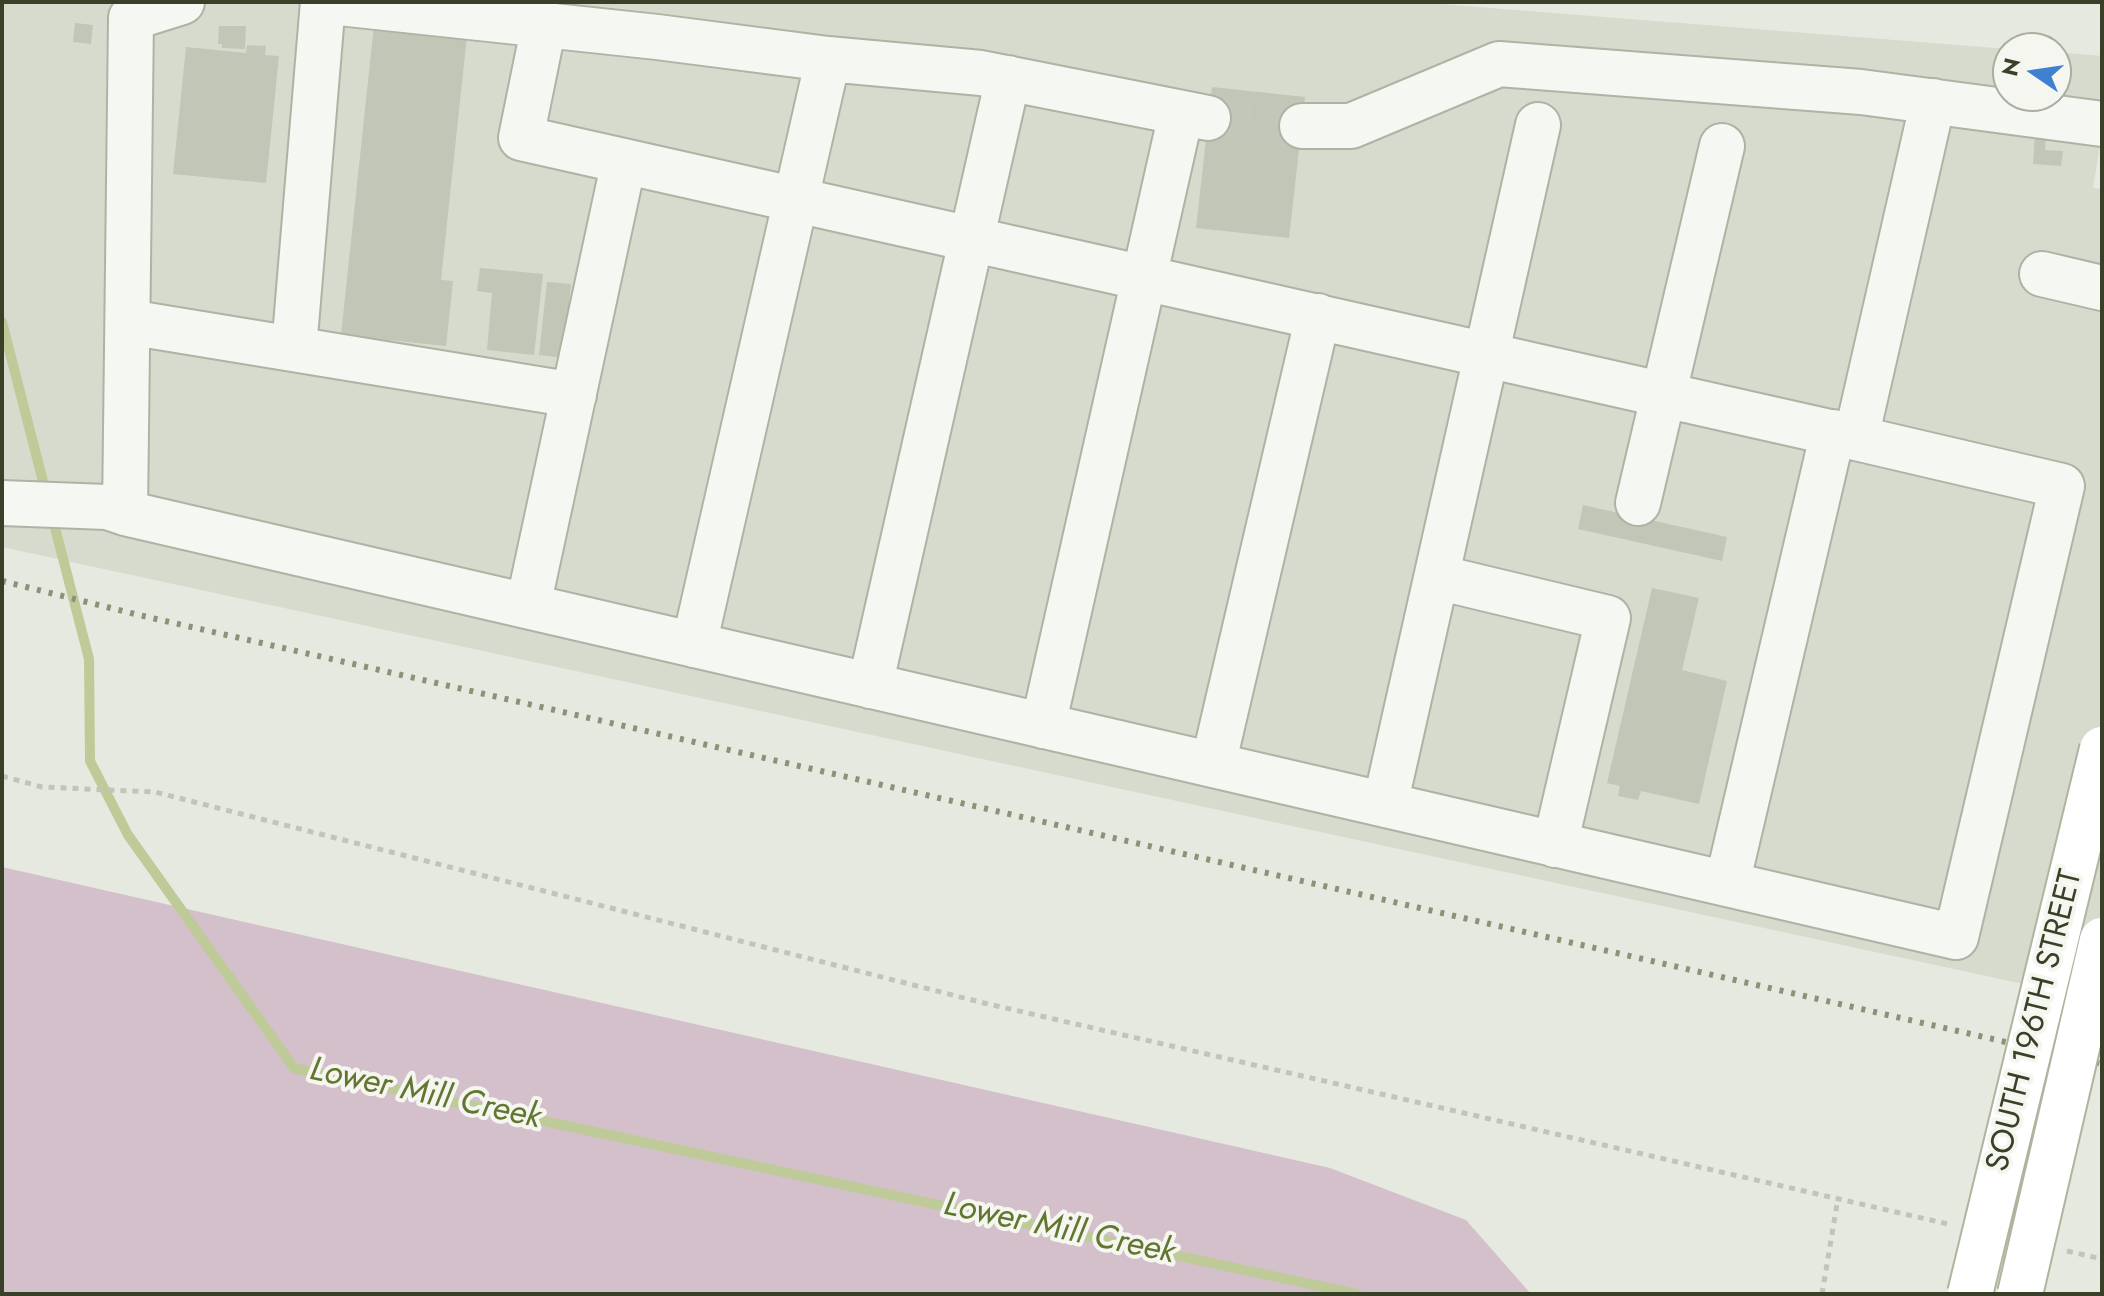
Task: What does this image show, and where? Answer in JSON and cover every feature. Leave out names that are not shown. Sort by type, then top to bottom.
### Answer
[{"type":"main road","name":"SOUTH 196TH STREET","points":[[1970,1294],[2102,749]]},
{"type":"main road","name":"SOUTH 196TH STREET","points":[[2020,1294],[2102,940]]},
{"type":"lane","points":[[116,510],[128,322],[131,18],[182,2]]},
{"type":"lane","points":[[294,349],[323,2]]},
{"type":"lane","points":[[330,2],[828,59],[981,73],[1194,116],[1146,278],[1043,726]]},
{"type":"lane","points":[[2,503],[116,510],[1956,937],[2062,486],[521,138],[544,25]]},
{"type":"lane","points":[[694,645],[828,59]]},
{"type":"lane","points":[[1302,126],[1351,126],[1499,64],[1861,92],[2102,124]]},
{"type":"lane","points":[[870,686],[1008,78]]},
{"type":"lane","points":[[1727,884],[1933,101]]},
{"type":"lane","points":[[1385,805],[1538,125]]},
{"type":"lane","points":[[1638,503],[1722,146]]},
{"type":"lane","points":[[528,606],[624,161]]},
{"type":"lane","points":[[2042,274],[2102,288]]},
{"type":"lane","points":[[1213,765],[1318,316]]},
{"type":"lane","points":[[128,322],[574,395]]},
{"type":"lane","points":[[1437,577],[1608,618],[1555,845]]},
{"type":"path","points":[[2,776],[42,787],[155,792],[984,1003],[1962,1227]]},
{"type":"path","points":[[1822,1294],[1838,1198]]},
{"type":"path","points":[[2055,1248],[2102,1259]]},
{"type":"shaded area","points":[[2,2],[1415,2],[1992,48],[1992,112],[2072,112],[2072,53],[2102,56],[2102,132],[2093,188],[2102,189],[2102,1001],[2,547]]},
{"type":"shaded area","points":[[2,867],[1330,1168],[1466,1220],[1531,1294],[2,1294]]},
{"type":"building","points":[[75,23],[93,25],[91,44],[73,42]]},
{"type":"building","points":[[374,25],[467,35],[441,280],[453,281],[446,346],[341,335]]},
{"type":"building","points":[[219,26],[246,26],[245,49],[222,48],[222,44],[218,44]]},
{"type":"building","points":[[247,45],[266,46],[265,55],[279,56],[266,183],[173,174],[186,47],[246,53]]},
{"type":"building","points":[[1212,87],[1305,97],[1289,238],[1196,228]]},
{"type":"building","points":[[2035,134],[2046,135],[2045,150],[2063,151],[2061,166],[2033,164]]},
{"type":"building","points":[[480,268],[543,274],[534,355],[487,350],[492,293],[477,291]]},
{"type":"building","points":[[547,282],[571,284],[563,358],[539,355]]},
{"type":"building","points":[[1583,505],[1727,537],[1722,561],[1578,529]]},
{"type":"building","points":[[1652,588],[1699,598],[1682,670],[1727,681],[1699,804],[1641,791],[1638,800],[1618,796],[1620,786],[1607,783]]},
{"type":"waterway","name":"Lower Mill Creek","points":[[2,322],[46,493]]},
{"type":"waterway","name":"Lower Mill Creek","points":[[52,516],[89,659],[90,761],[128,835],[294,1068],[1357,1294]]},
{"type":"tunnel","points":[[1208,118],[1302,126]]},
{"type":"railway","points":[[2,581],[139,615],[2102,1064]]}]
